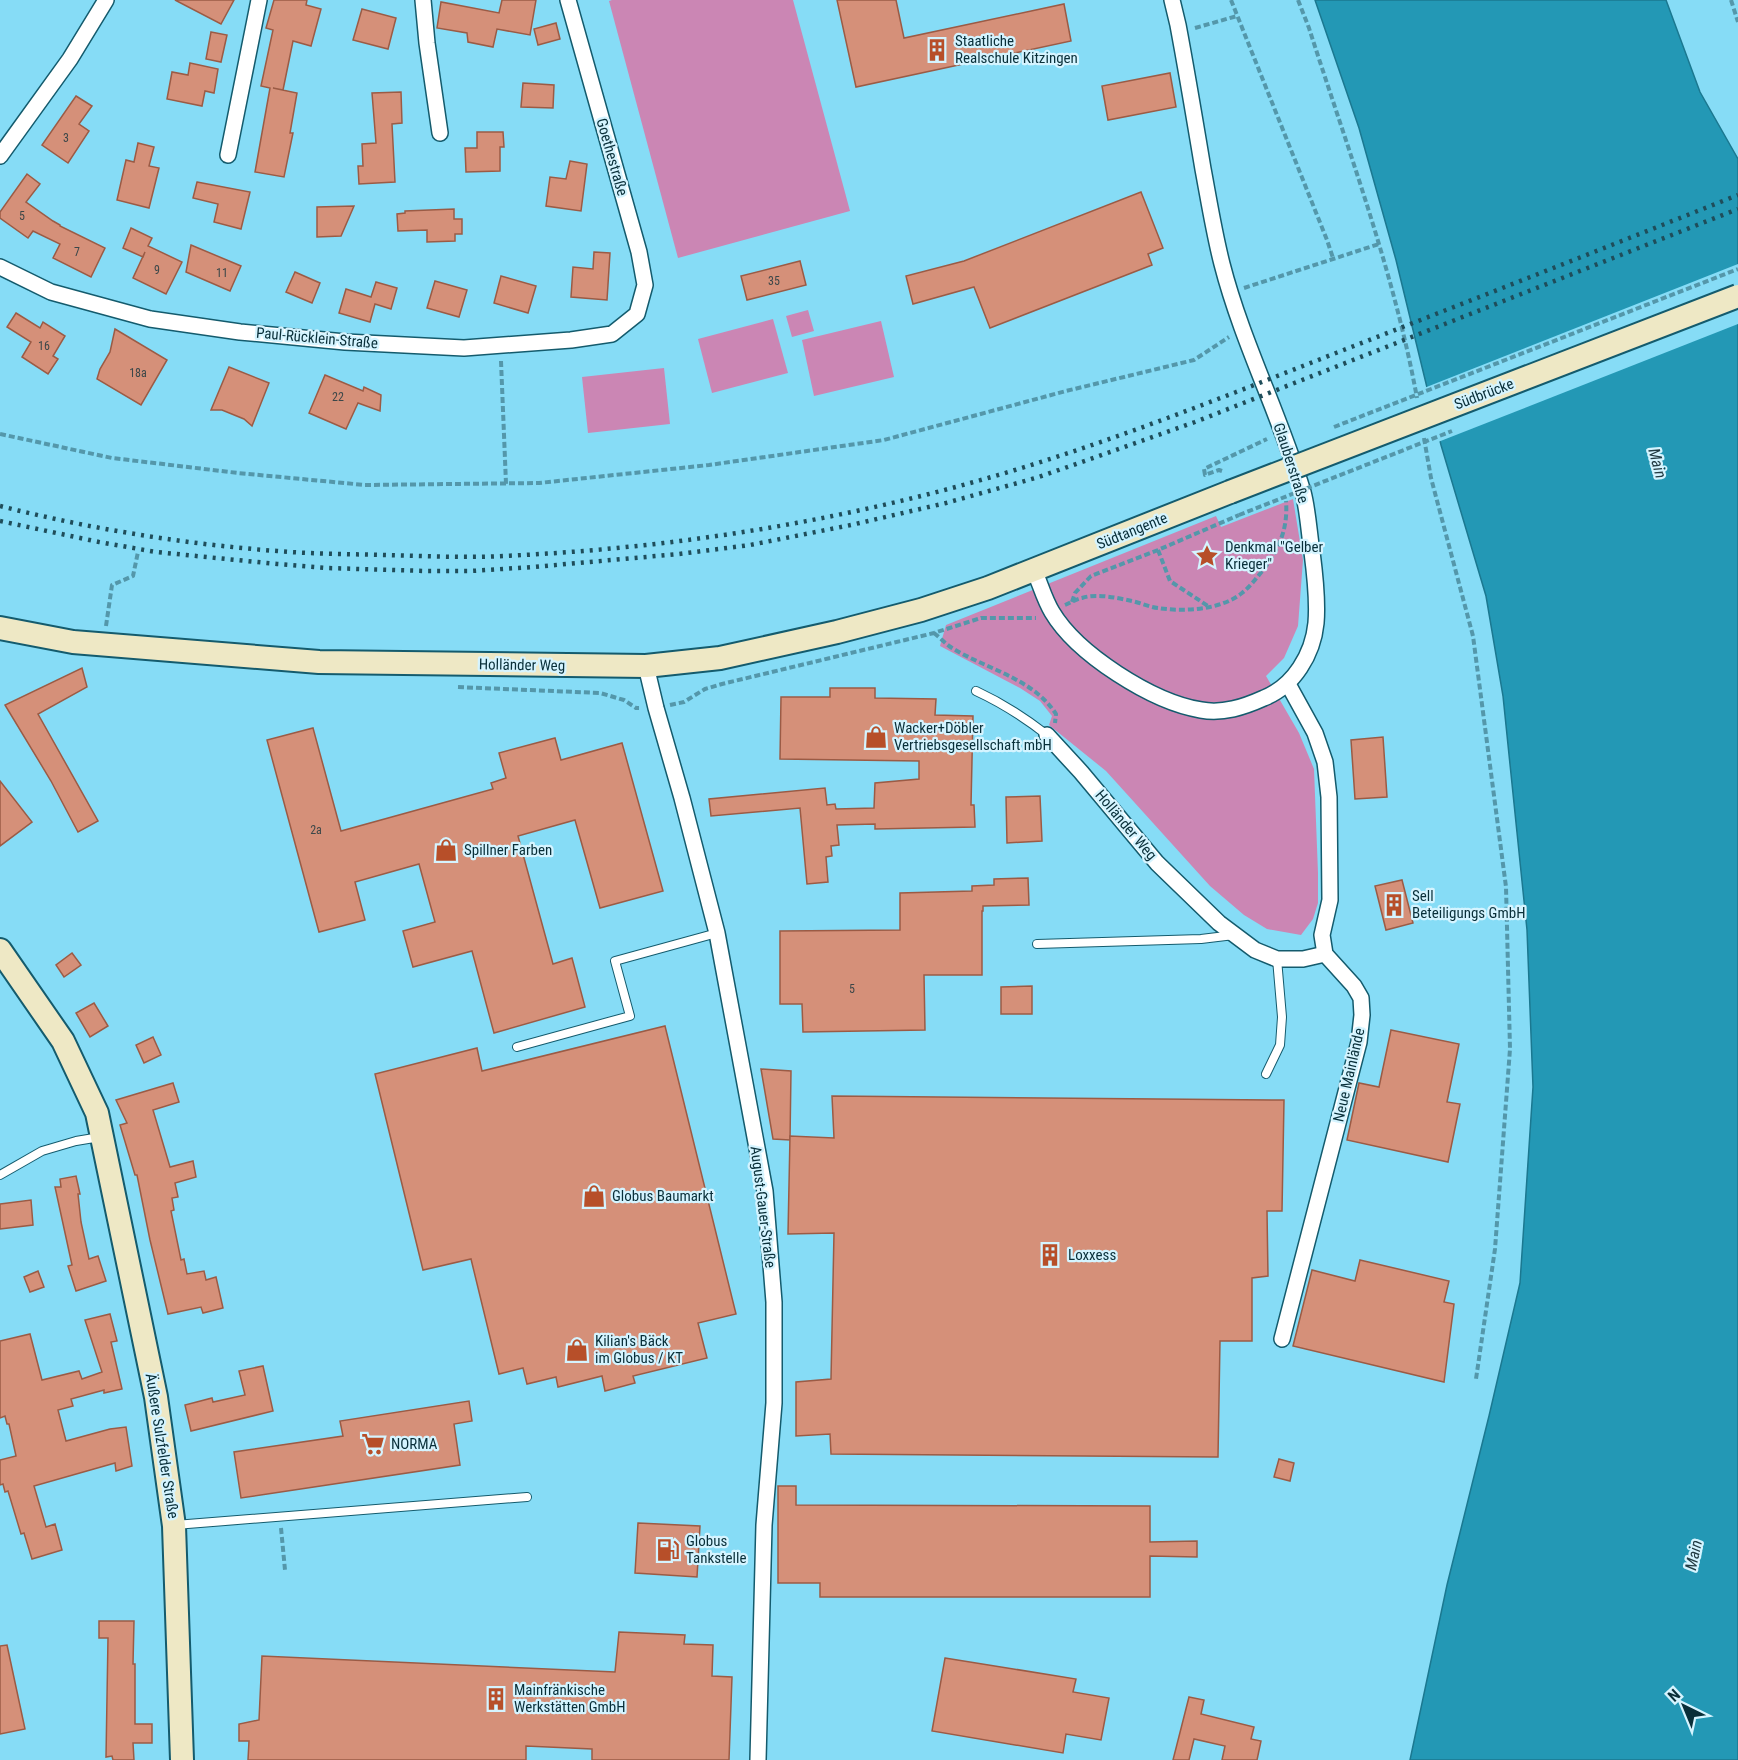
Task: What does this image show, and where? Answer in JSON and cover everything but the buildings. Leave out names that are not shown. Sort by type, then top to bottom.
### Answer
[{"type":"main road","name":"Südbrücke","points":[[1230,492],[1738,296]]},
{"type":"main road","name":"Südtangente","points":[[1034,570],[1230,492]]},
{"type":"main road","name":"Holländer Weg","points":[[0,628],[73,642],[319,662],[646,666],[720,658],[859,626],[921,610],[1034,570]]},
{"type":"main road","name":"Äußere Sulzfelder Straße","points":[[0,950],[63,1041],[97,1113],[156,1397],[174,1526],[182,1760]]},
{"type":"street","points":[[0,156],[70,59],[106,0]]},
{"type":"street","points":[[228,155],[259,0]]},
{"type":"street","points":[[423,0],[440,133]]},
{"type":"street","name":"Goethestraße","points":[[568,0],[639,252],[645,285],[637,314]]},
{"type":"street","name":"Glauberstraße","points":[[1034,570],[1052,611],[1081,646],[1149,692],[1178,704],[1202,710],[1227,710],[1251,704],[1272,695],[1288,684],[1299,670],[1311,646],[1316,623],[1316,592],[1304,495],[1240,324],[1222,264],[1212,221],[1180,32],[1172,0]]},
{"type":"street","name":"Paul-Rücklein-Straße","points":[[0,267],[51,292],[150,319],[240,332],[345,342],[464,348],[571,340],[612,334],[637,314]]},
{"type":"street","name":"August-Gauer-Straße","points":[[646,666],[717,933],[765,1191],[774,1302],[774,1403],[764,1526],[758,1760]]},
{"type":"street","points":[[1288,684],[1315,733],[1325,762],[1329,797],[1330,888],[1330,900],[1322,935],[1325,954]]},
{"type":"street","name":"Holländer Weg","points":[[1047,735],[1157,863],[1211,915],[1255,950],[1276,959],[1303,959],[1325,954]]},
{"type":"street","name":"Neue Mainlände","points":[[1282,1339],[1359,1042],[1361,998],[1354,986],[1325,954]]},
{"type":"lane","name":"Holländer Weg","points":[[976,691],[1005,705],[1047,735]]},
{"type":"lane","points":[[517,1047],[630,1016],[615,962],[717,933]]},
{"type":"lane","points":[[1037,944],[1201,939],[1236,935]]},
{"type":"lane","points":[[1266,1074],[1280,1045],[1282,1017],[1276,959]]},
{"type":"lane","points":[[0,1175],[42,1151],[76,1141],[102,1137]]},
{"type":"lane","points":[[174,1526],[527,1497]]},
{"type":"path","points":[[1231,0],[1333,258]]},
{"type":"path","points":[[1298,0],[1379,244],[1398,313],[1417,399]]},
{"type":"path","points":[[1731,0],[1738,22]]},
{"type":"path","points":[[1180,32],[1237,16]]},
{"type":"path","points":[[1241,289],[1379,244]]},
{"type":"path","points":[[1332,428],[1738,269]]},
{"type":"path","points":[[0,434],[112,458],[364,485],[539,483],[709,465],[884,440],[1066,391],[1194,360],[1232,335],[1235,345]]},
{"type":"path","points":[[501,345],[506,484]]},
{"type":"path","points":[[1264,429],[1271,449]]},
{"type":"path","points":[[1423,433],[1431,478],[1473,636],[1506,887],[1510,1049],[1495,1249],[1476,1379]]},
{"type":"path","points":[[1222,471],[1205,475],[1204,469],[1267,439]]},
{"type":"path","points":[[453,686],[600,693],[624,700],[636,708],[656,708],[684,702],[705,689],[722,684],[934,633],[981,618],[1034,619],[1083,597],[1094,596],[1132,601],[1163,609],[1208,607],[1241,594],[1273,556],[1286,524],[1285,490]]},
{"type":"path","points":[[1072,602],[1075,592],[1091,576],[1239,515]]},
{"type":"path","points":[[1158,550],[1170,581],[1208,607]]},
{"type":"path","points":[[104,644],[112,585],[133,576],[138,552]]},
{"type":"path","points":[[934,633],[949,646],[1022,682],[1051,705],[1056,714],[1056,722],[1047,735]]},
{"type":"path","points":[[280,1516],[285,1570]]},
{"type":"shaded area","points":[[793,0],[850,211],[678,258],[609,1]]},
{"type":"shaded area","points":[[808,310],[814,331],[792,337],[786,316]]},
{"type":"shaded area","points":[[773,319],[788,373],[712,393],[698,339]]},
{"type":"shaded area","points":[[881,321],[894,377],[814,396],[802,340]]},
{"type":"shaded area","points":[[664,368],[670,424],[588,433],[582,377]]},
{"type":"shaded area","points":[[1293,499],[1303,560],[1298,626],[1284,658],[1266,676],[1299,733],[1314,769],[1318,903],[1313,919],[1301,935],[1267,929],[1244,915],[1210,886],[1106,771],[1049,725],[1052,716],[1040,701],[940,646],[946,625],[1216,516],[1221,527]]},
{"type":"water","name":"Main","points":[[1315,0],[1666,0],[1700,92],[1738,159],[1738,1760],[1410,1760],[1447,1585],[1520,1283],[1533,1087],[1527,930],[1503,696],[1486,596],[1441,445],[1396,260],[1359,128]]},
{"type":"pier","points":[[1738,264],[1738,324],[1438,442],[1424,388]]},
{"type":"railway","points":[[0,506],[69,522],[172,540],[242,548],[331,554],[503,556],[636,546],[768,528],[834,516],[964,485],[1112,438],[1501,289],[1738,195]]},
{"type":"railway","points":[[0,521],[156,552],[327,568],[471,571],[679,554],[750,545],[946,503],[1039,477],[1195,422],[1738,209]]},
{"type":"place","name":"Staatliche Realschule Kitzingen","points":[[937,50]]},
{"type":"place","name":"Denkmal \"Gelber Krieger\"","points":[[1207,556]]},
{"type":"place","name":"Wacker+Döbler Vertriebsgesellschaft mbH","points":[[876,737]]},
{"type":"place","name":"Spillner Farben","points":[[446,850]]},
{"type":"place","name":"Sell Beteiligungs GmbH","points":[[1394,905]]},
{"type":"place","name":"Globus Baumarkt","points":[[594,1196]]},
{"type":"place","name":"Loxxess","points":[[1050,1255]]},
{"type":"place","name":"Kilian's Bäck im Globus / KT","points":[[577,1350]]},
{"type":"place","name":"NORMA","points":[[373,1444]]},
{"type":"place","name":"Globus Tankstelle","points":[[668,1550]]},
{"type":"place","name":"Mainfränkische Werkstätten GmbH","points":[[496,1699]]}]
